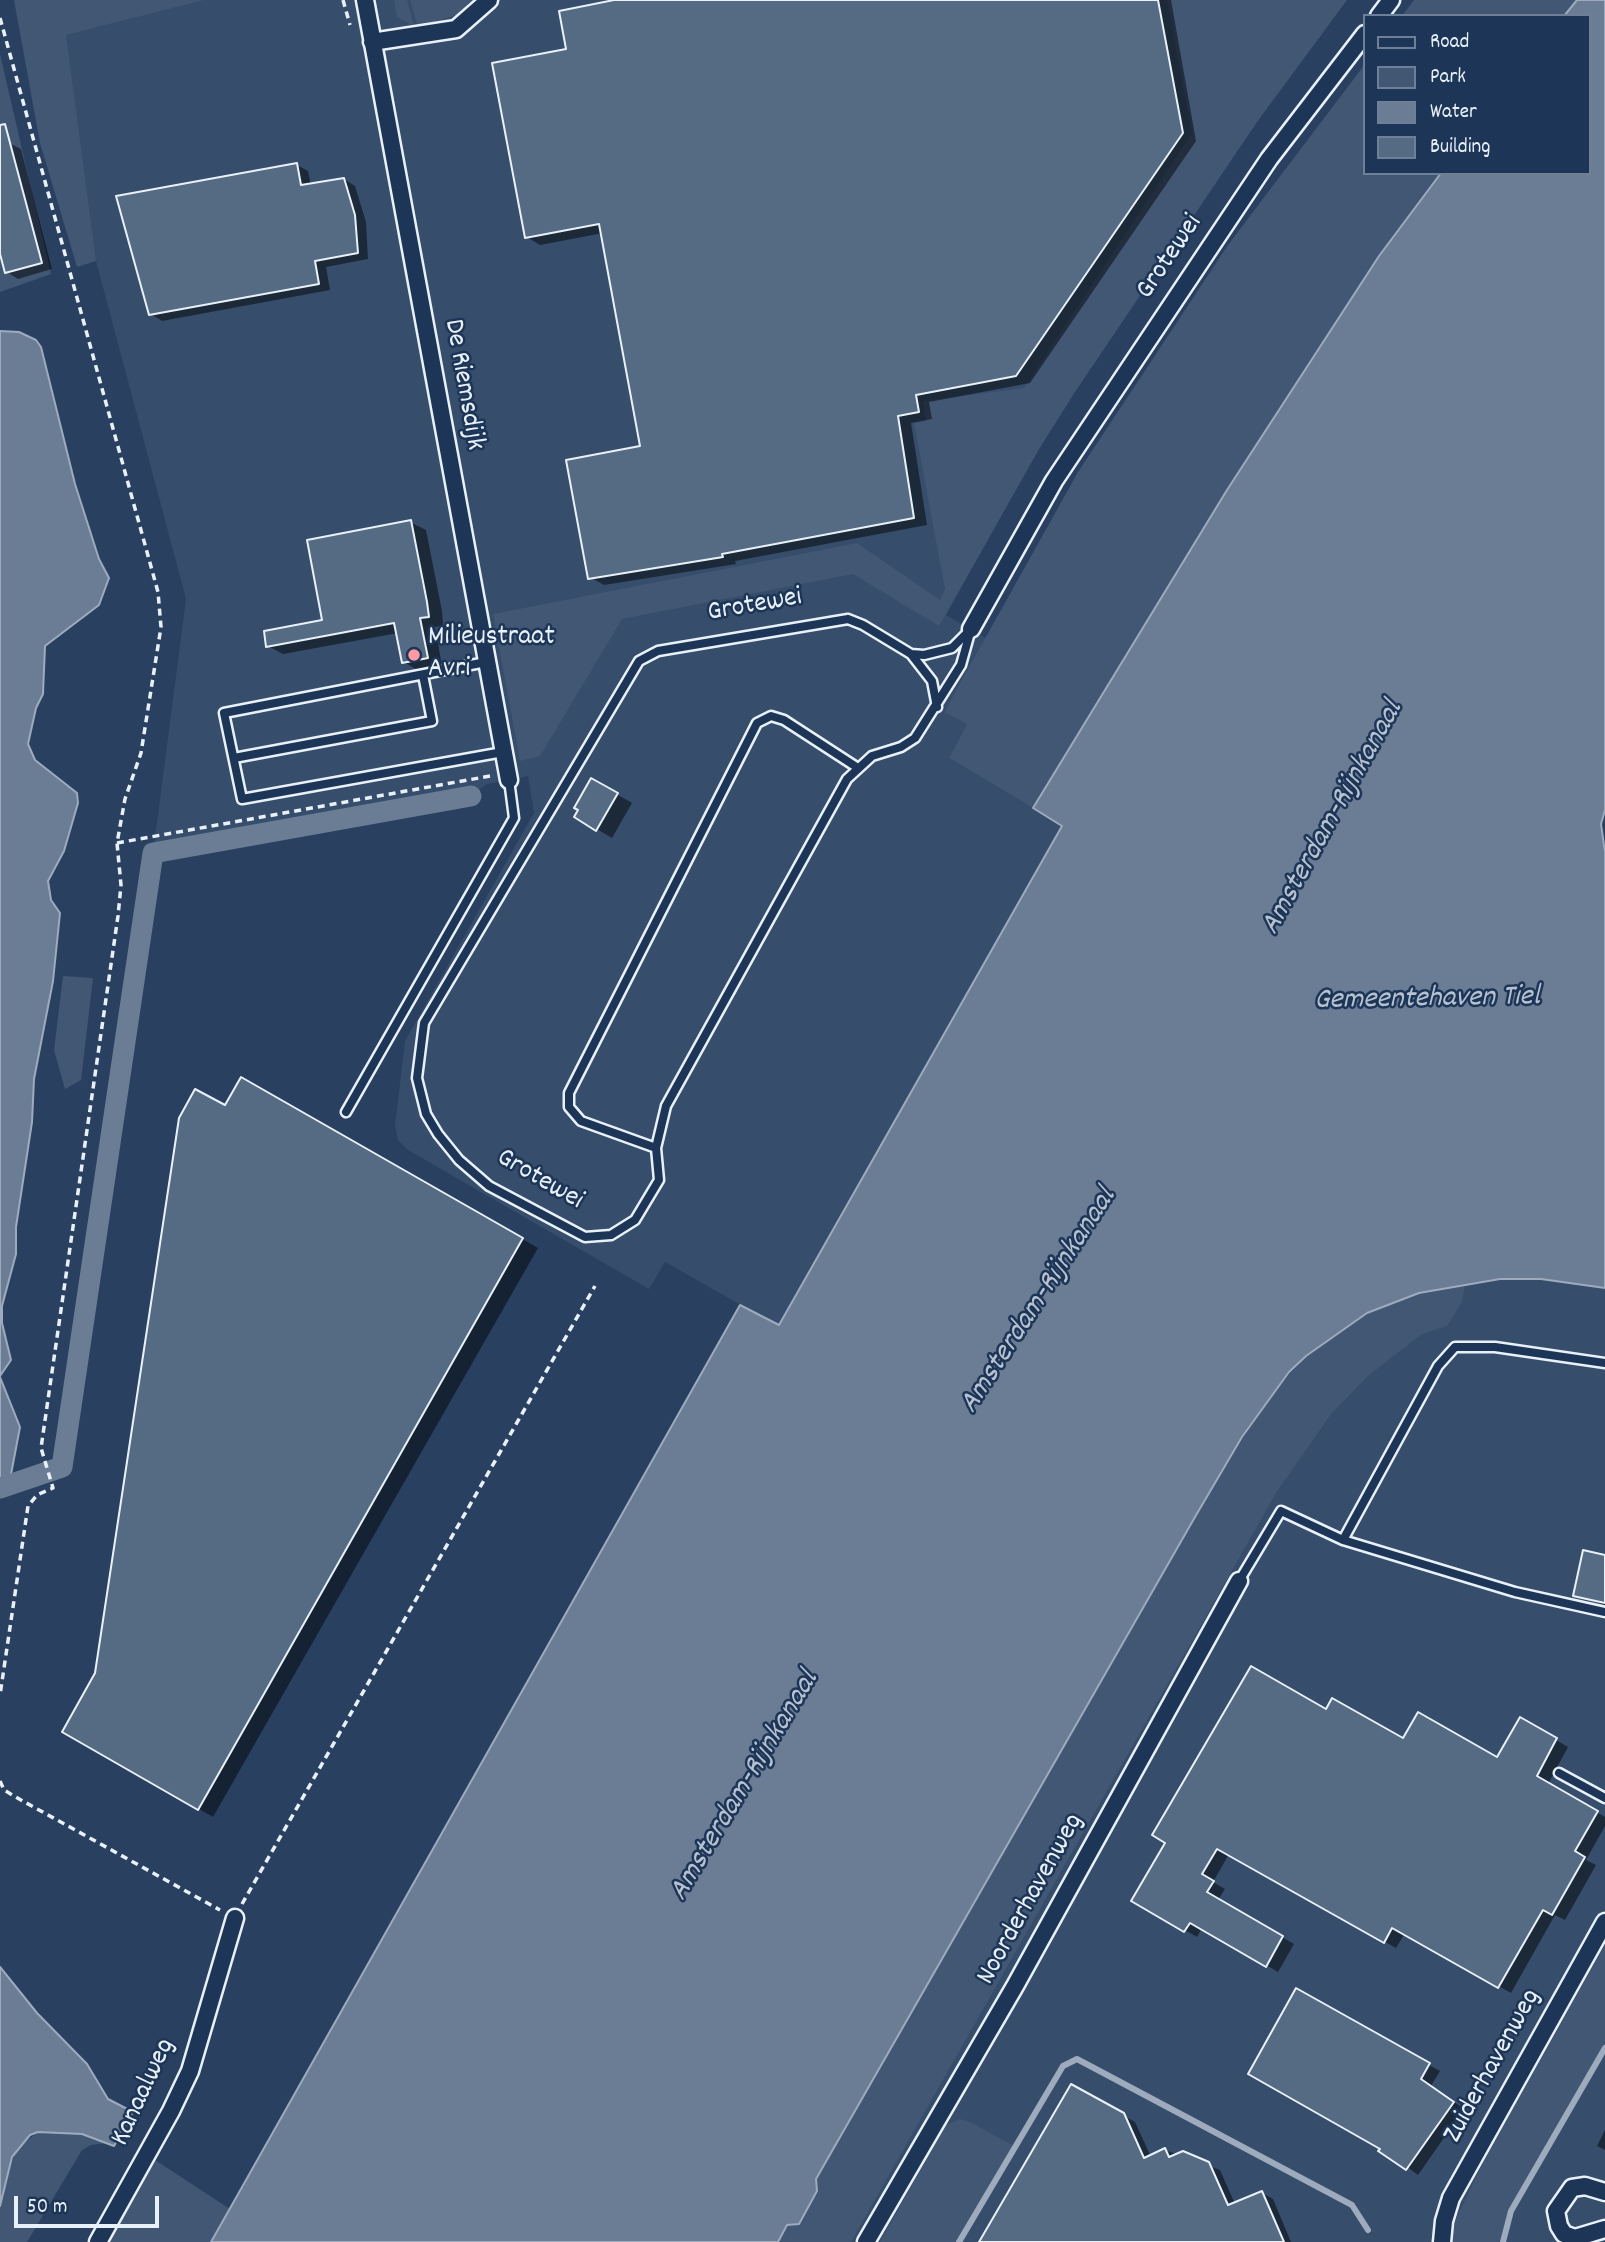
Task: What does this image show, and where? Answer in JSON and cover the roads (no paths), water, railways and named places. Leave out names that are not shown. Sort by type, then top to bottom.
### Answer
[{"type":"street","name":"De Riemsdijk","points":[[365,0],[508,776]]},
{"type":"street","points":[[372,42],[456,29],[489,0]]},
{"type":"street","name":"Grotewei","points":[[971,629],[1054,481],[1269,159],[1364,35]]},
{"type":"street","name":"Noorderhavenweg","points":[[866,2242],[1015,1986],[1239,1581]]},
{"type":"street","name":"Kanaalweg","points":[[97,2242],[172,2111],[190,2071],[235,1918]]},
{"type":"street","name":"Zuiderhavenweg","points":[[1442,2242],[1444,2221],[1451,2198],[1605,1922]]},
{"type":"street","points":[[1605,2192],[1585,2186],[1572,2188],[1556,2211],[1564,2234],[1575,2238],[1605,2229]]},
{"type":"lane","name":"Grotewei","points":[[656,1148],[659,1180],[635,1220],[624,1229],[598,1237],[584,1237],[489,1186],[459,1160],[426,1114],[417,1078],[424,1023],[631,671],[648,654],[848,619],[911,654],[932,654],[952,648],[971,629]]},
{"type":"lane","points":[[858,768],[784,720],[771,716],[757,723],[569,1093],[569,1107],[581,1121],[656,1148],[666,1106],[847,779],[872,756],[901,747],[915,738],[961,665],[971,629]]},
{"type":"lane","points":[[911,654],[932,681],[937,707]]},
{"type":"lane","points":[[486,662],[224,713],[242,799],[503,752]]},
{"type":"lane","points":[[234,758],[432,721],[423,675]]},
{"type":"lane","points":[[346,1112],[514,818],[508,776]]},
{"type":"lane","points":[[1343,1540],[1438,1366],[1455,1347],[1494,1347],[1605,1363]]},
{"type":"lane","points":[[1239,1581],[1281,1511],[1343,1540],[1515,1592],[1605,1612]]},
{"type":"lane","points":[[1559,1773],[1605,1798]]},
{"type":"water","points":[[1577,0],[1605,0],[1605,810],[1601,824],[1605,852],[1605,1288],[1541,1279],[1500,1279],[1419,1293],[1367,1313],[1306,1356],[1289,1372],[1242,1437],[1195,1517],[816,2179],[817,2191],[799,2224],[787,2225],[778,2242],[211,2242],[740,1305],[779,1325],[1062,826],[1033,808],[1227,490],[1379,256],[1440,175],[1591,175],[1591,14],[1566,14]]},
{"type":"water","points":[[0,331],[19,332],[36,340],[41,347],[75,484],[99,559],[109,578],[99,605],[45,646],[43,694],[36,708],[28,744],[35,760],[77,793],[78,803],[64,851],[48,881],[51,900],[60,913],[53,981],[34,1079],[32,1122],[16,1227],[16,1254],[2,1306],[2,1323],[11,1360],[0,1376]]},
{"type":"water","points":[[0,1377],[20,1427],[9,1485],[0,1488]]},
{"type":"water","points":[[0,1967],[37,2013],[87,2064],[108,2099],[133,2112],[114,2146],[82,2134],[38,2132],[30,2135],[12,2157],[0,2206]]},
{"type":"waterway","points":[[0,1488],[62,1467],[153,853],[471,796]]},
{"type":"waterway","points":[[1503,2242],[1511,2211],[1605,2048]]},
{"type":"waterway","points":[[959,2242],[1063,2066],[1077,2059],[1352,2205],[1368,2230]]},
{"type":"place","name":"Milieustraat Avri","points":[[414,655]]},
{"type":"water label","name":"Amsterdam-Rijnkanaal","points":[[1334,819]]},
{"type":"water label","name":"Gemeentehaven Tiel","points":[[1427,1001]]},
{"type":"water label","name":"Amsterdam-Rijnkanaal","points":[[1040,1302]]},
{"type":"water label","name":"Amsterdam-Rijnkanaal","points":[[746,1787]]}]
